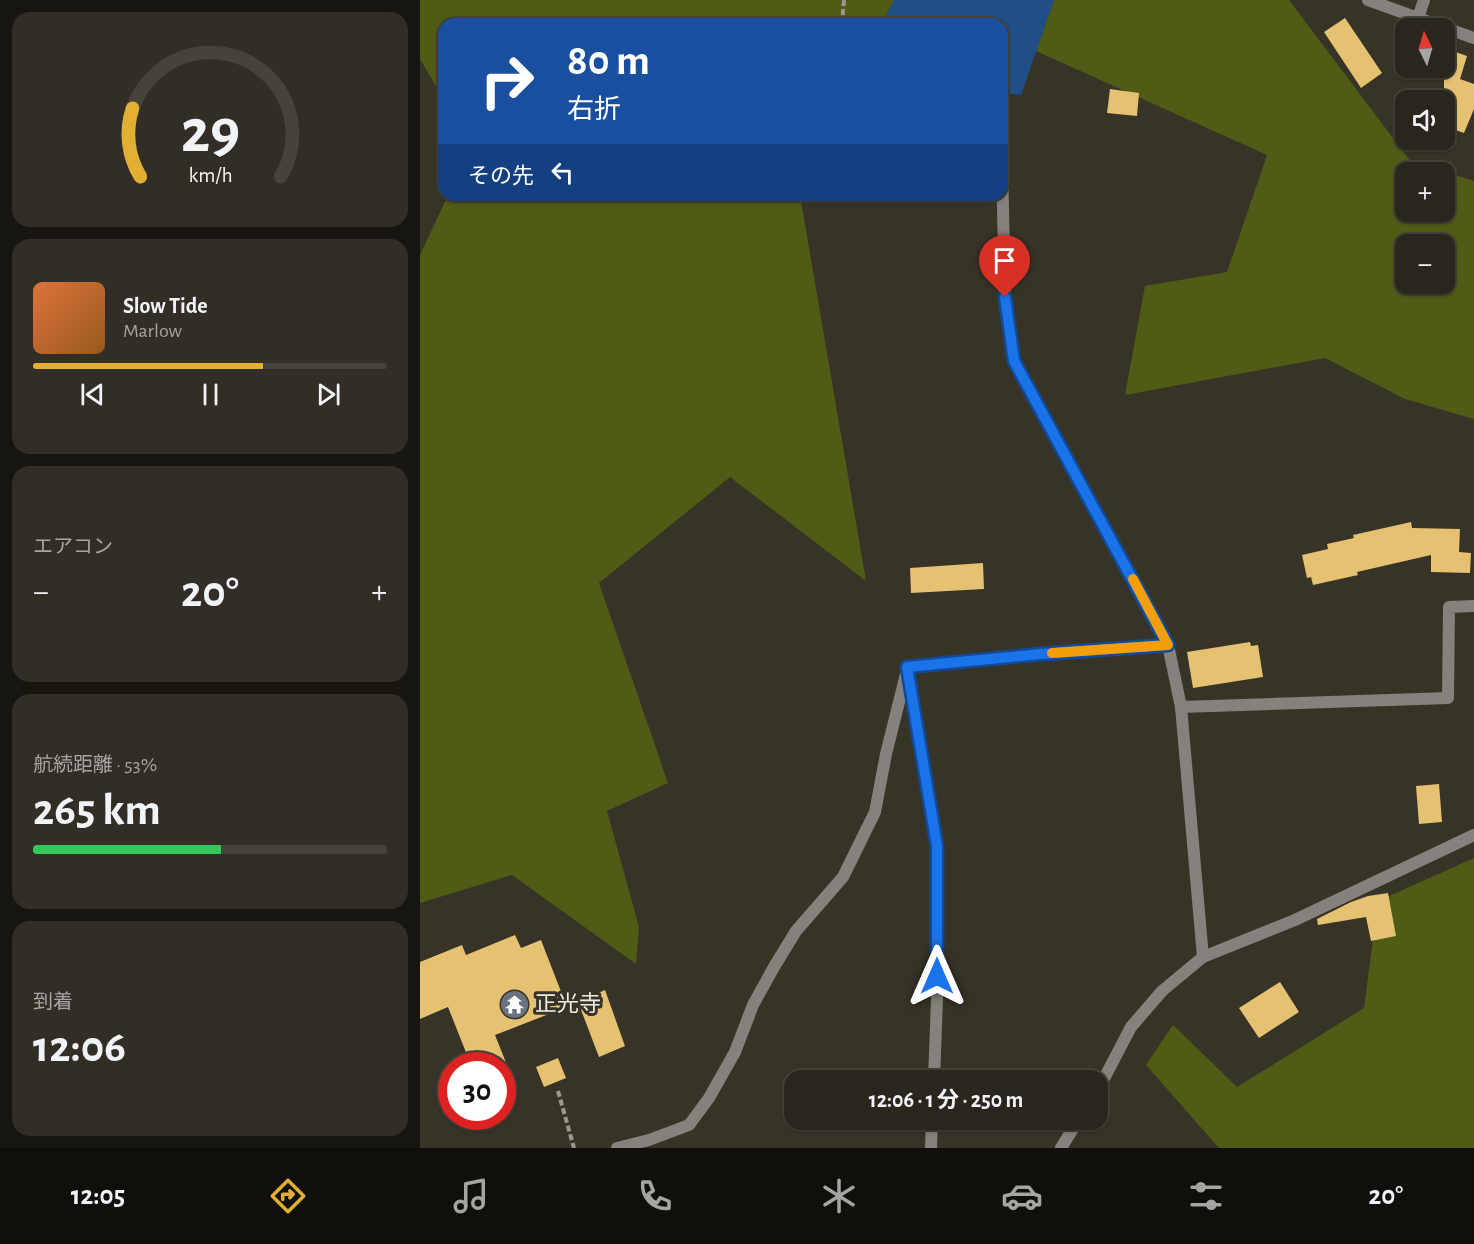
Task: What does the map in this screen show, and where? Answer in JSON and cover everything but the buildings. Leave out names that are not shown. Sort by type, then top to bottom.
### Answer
[{"type":"street","points":[[1368,0],[1418,18],[1424,0]]},
{"type":"street","points":[[1455,31],[1474,38]]},
{"type":"street","points":[[1003,201],[1005,297],[1014,361],[1168,645],[1181,707],[1203,957]]},
{"type":"street","points":[[1181,707],[1448,698],[1449,607],[1474,606]]},
{"type":"street","points":[[907,667],[1168,645]]},
{"type":"street","points":[[907,667],[937,846],[934,1070]]},
{"type":"street","points":[[617,1148],[649,1140],[689,1125],[709,1098],[735,1052],[753,1005],[796,931],[843,877],[875,812],[907,667]]},
{"type":"street","points":[[1108,1071],[1131,1027],[1162,991],[1203,957],[1295,920],[1474,835]]},
{"type":"street","points":[[931,1148],[932,1130]]},
{"type":"street","points":[[1061,1148],[1072,1130]]},
{"type":"path","points":[[842,18],[844,0]]},
{"type":"path","points":[[558,1091],[574,1148]]},
{"type":"green space","points":[[420,0],[897,0],[886,18],[438,18],[438,90],[420,59]]},
{"type":"green space","points":[[1054,0],[1289,0],[1395,141],[1395,150],[1402,150],[1411,162],[1395,162],[1395,222],[1455,222],[1455,175],[1474,181],[1474,419],[1405,399],[1325,358],[1125,395],[1145,286],[1227,272],[1267,155],[1036,51]]},
{"type":"green space","points":[[445,201],[801,201],[866,581],[730,477],[599,583],[668,783],[607,811],[639,927],[636,964],[512,875],[420,903],[420,255]]},
{"type":"green space","points":[[1474,858],[1474,1148],[1219,1148],[1146,1065],[1173,1025],[1237,1087],[1364,1008],[1378,901]]},
{"type":"water","points":[[894,0],[1054,0],[1021,95],[1008,94],[1008,18],[885,18]]},
{"type":"slow traffic","points":[[1052,653],[1168,645],[1133,579]]},
{"type":"place","name":"正光寺","points":[[514,1004]]},
{"type":"route","points":[[937,976],[937,846],[907,667],[1168,645],[1014,361],[1005,297]]}]
